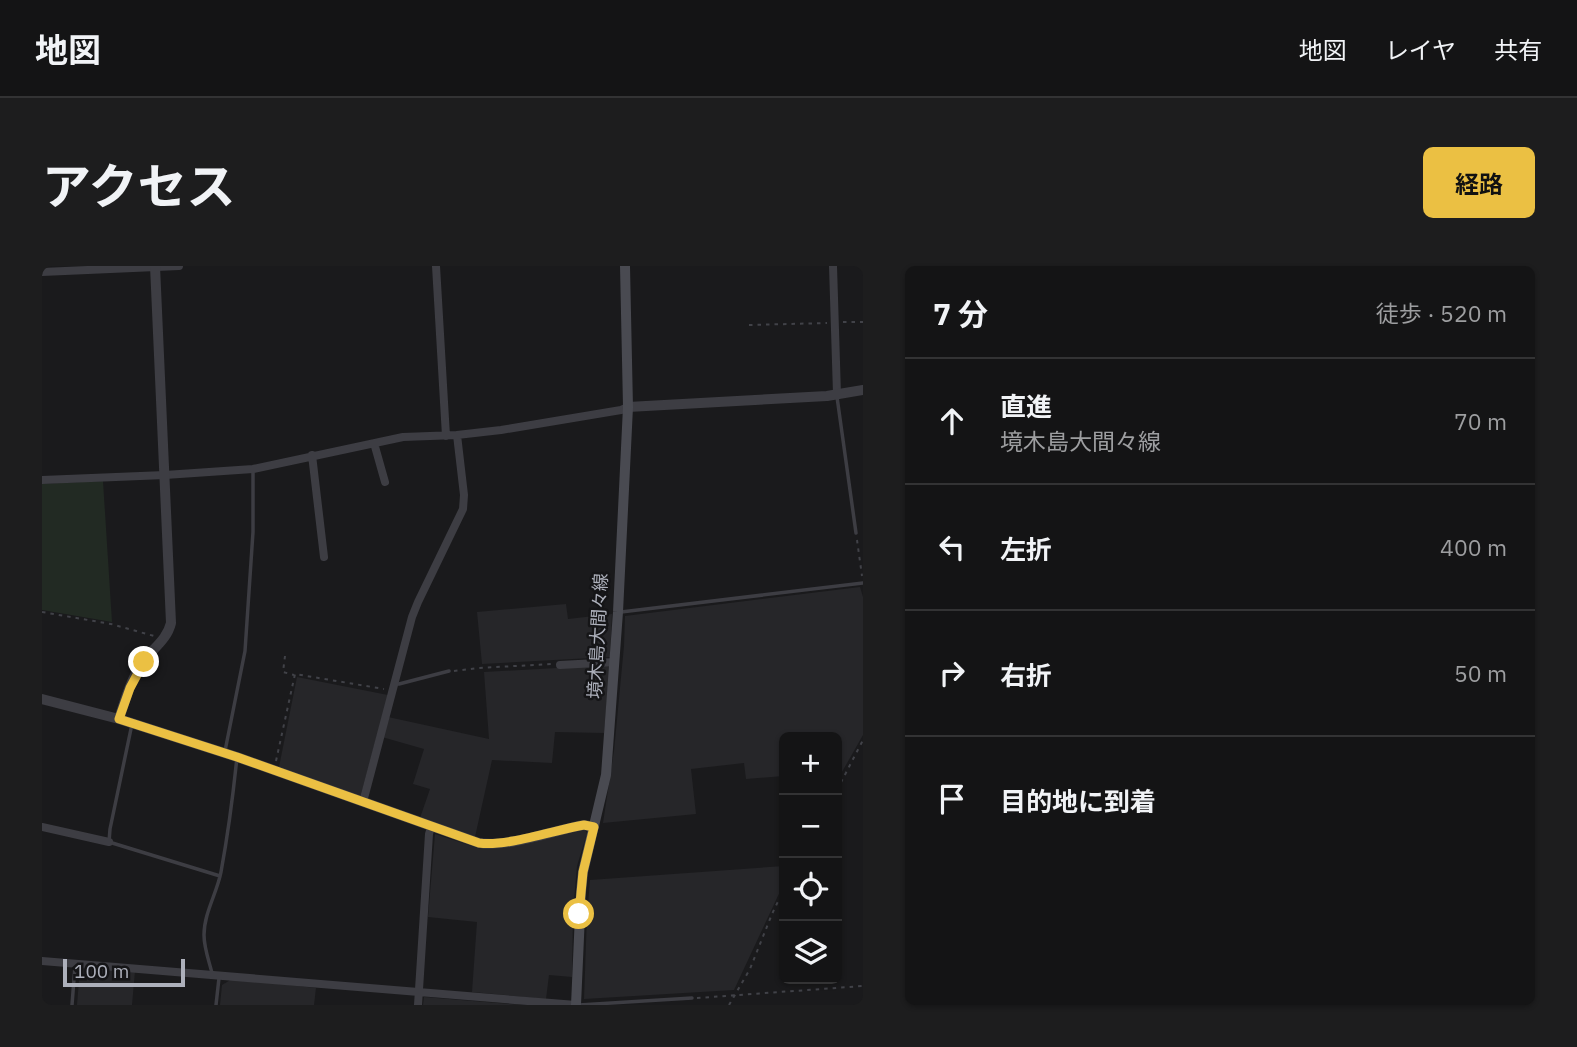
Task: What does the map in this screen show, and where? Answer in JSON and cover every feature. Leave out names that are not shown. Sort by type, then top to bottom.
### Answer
[{"type":"main road","name":"境木島大間々線","points":[[576,1005],[583,872],[606,775],[615,662],[628,407],[625,266]]},
{"type":"street","points":[[119,719],[137,672],[169,631],[172,623],[155,266]]},
{"type":"street","points":[[42,272],[179,266]]},
{"type":"street","points":[[436,266],[446,436]]},
{"type":"street","points":[[833,266],[837,394]]},
{"type":"street","points":[[42,480],[253,469],[413,436],[446,436],[501,430],[628,407],[837,394],[863,390]]},
{"type":"street","points":[[363,802],[418,602],[463,509],[457,435]]},
{"type":"street","points":[[374,443],[385,482]]},
{"type":"street","points":[[312,455],[324,557]]},
{"type":"street","points":[[560,665],[615,662]]},
{"type":"street","points":[[42,699],[119,719],[225,753],[470,841],[486,844],[584,825],[594,827]]},
{"type":"street","points":[[42,827],[109,842]]},
{"type":"street","points":[[418,1005],[431,827]]},
{"type":"street","points":[[42,961],[576,1005]]},
{"type":"lane","points":[[837,394],[856,533]]},
{"type":"lane","points":[[225,753],[245,651],[253,532],[253,469]]},
{"type":"lane","points":[[618,612],[863,583]]},
{"type":"lane","points":[[393,687],[449,671]]},
{"type":"lane","points":[[132,723],[109,842],[220,876]]},
{"type":"lane","points":[[216,1005],[216,975],[205,945],[204,933],[220,876],[237,757]]},
{"type":"lane","points":[[72,1005],[76,964]]},
{"type":"lane","points":[[576,1005],[692,998]]},
{"type":"path","points":[[748,325],[863,322]]},
{"type":"path","points":[[856,533],[863,583]]},
{"type":"path","points":[[42,612],[111,624],[163,639]]},
{"type":"path","points":[[285,656],[283,672],[393,687]]},
{"type":"path","points":[[449,671],[560,665]]},
{"type":"path","points":[[274,770],[295,675]]},
{"type":"path","points":[[842,780],[863,740]]},
{"type":"path","points":[[729,1005],[750,969],[779,899]]},
{"type":"path","points":[[692,998],[863,986]]},
{"type":"shaded area","points":[[103,481],[112,622],[42,610],[42,484]]},
{"type":"shaded area","points":[[860,587],[863,597],[863,735],[842,772],[842,732],[779,732],[779,776],[746,779],[744,763],[691,769],[696,814],[603,823],[614,751],[625,616]]},
{"type":"shaded area","points":[[566,604],[568,619],[612,614],[610,657],[482,664],[477,612]]},
{"type":"shaded area","points":[[610,665],[604,733],[555,732],[552,763],[492,760],[475,837],[420,818],[430,789],[413,784],[424,749],[382,737],[388,717],[489,739],[484,672]]},
{"type":"shaded area","points":[[297,677],[388,695],[360,798],[279,767]]},
{"type":"shaded area","points":[[585,830],[587,833],[577,866],[572,977],[549,975],[546,999],[472,992],[477,922],[428,917],[435,834],[481,849],[501,848]]},
{"type":"shaded area","points":[[779,866],[779,894],[734,990],[584,999],[590,880]]},
{"type":"shaded area","points":[[80,968],[135,971],[132,1005],[77,1005]]},
{"type":"shaded area","points":[[232,979],[316,988],[314,1005],[220,1005],[222,985]]},
{"type":"shaded area","points":[[424,997],[521,1005],[423,1005]]},
{"type":"route","points":[[144,662],[137,672],[119,719],[237,757],[470,841],[486,844],[584,825],[594,827],[583,872],[579,914]]}]
